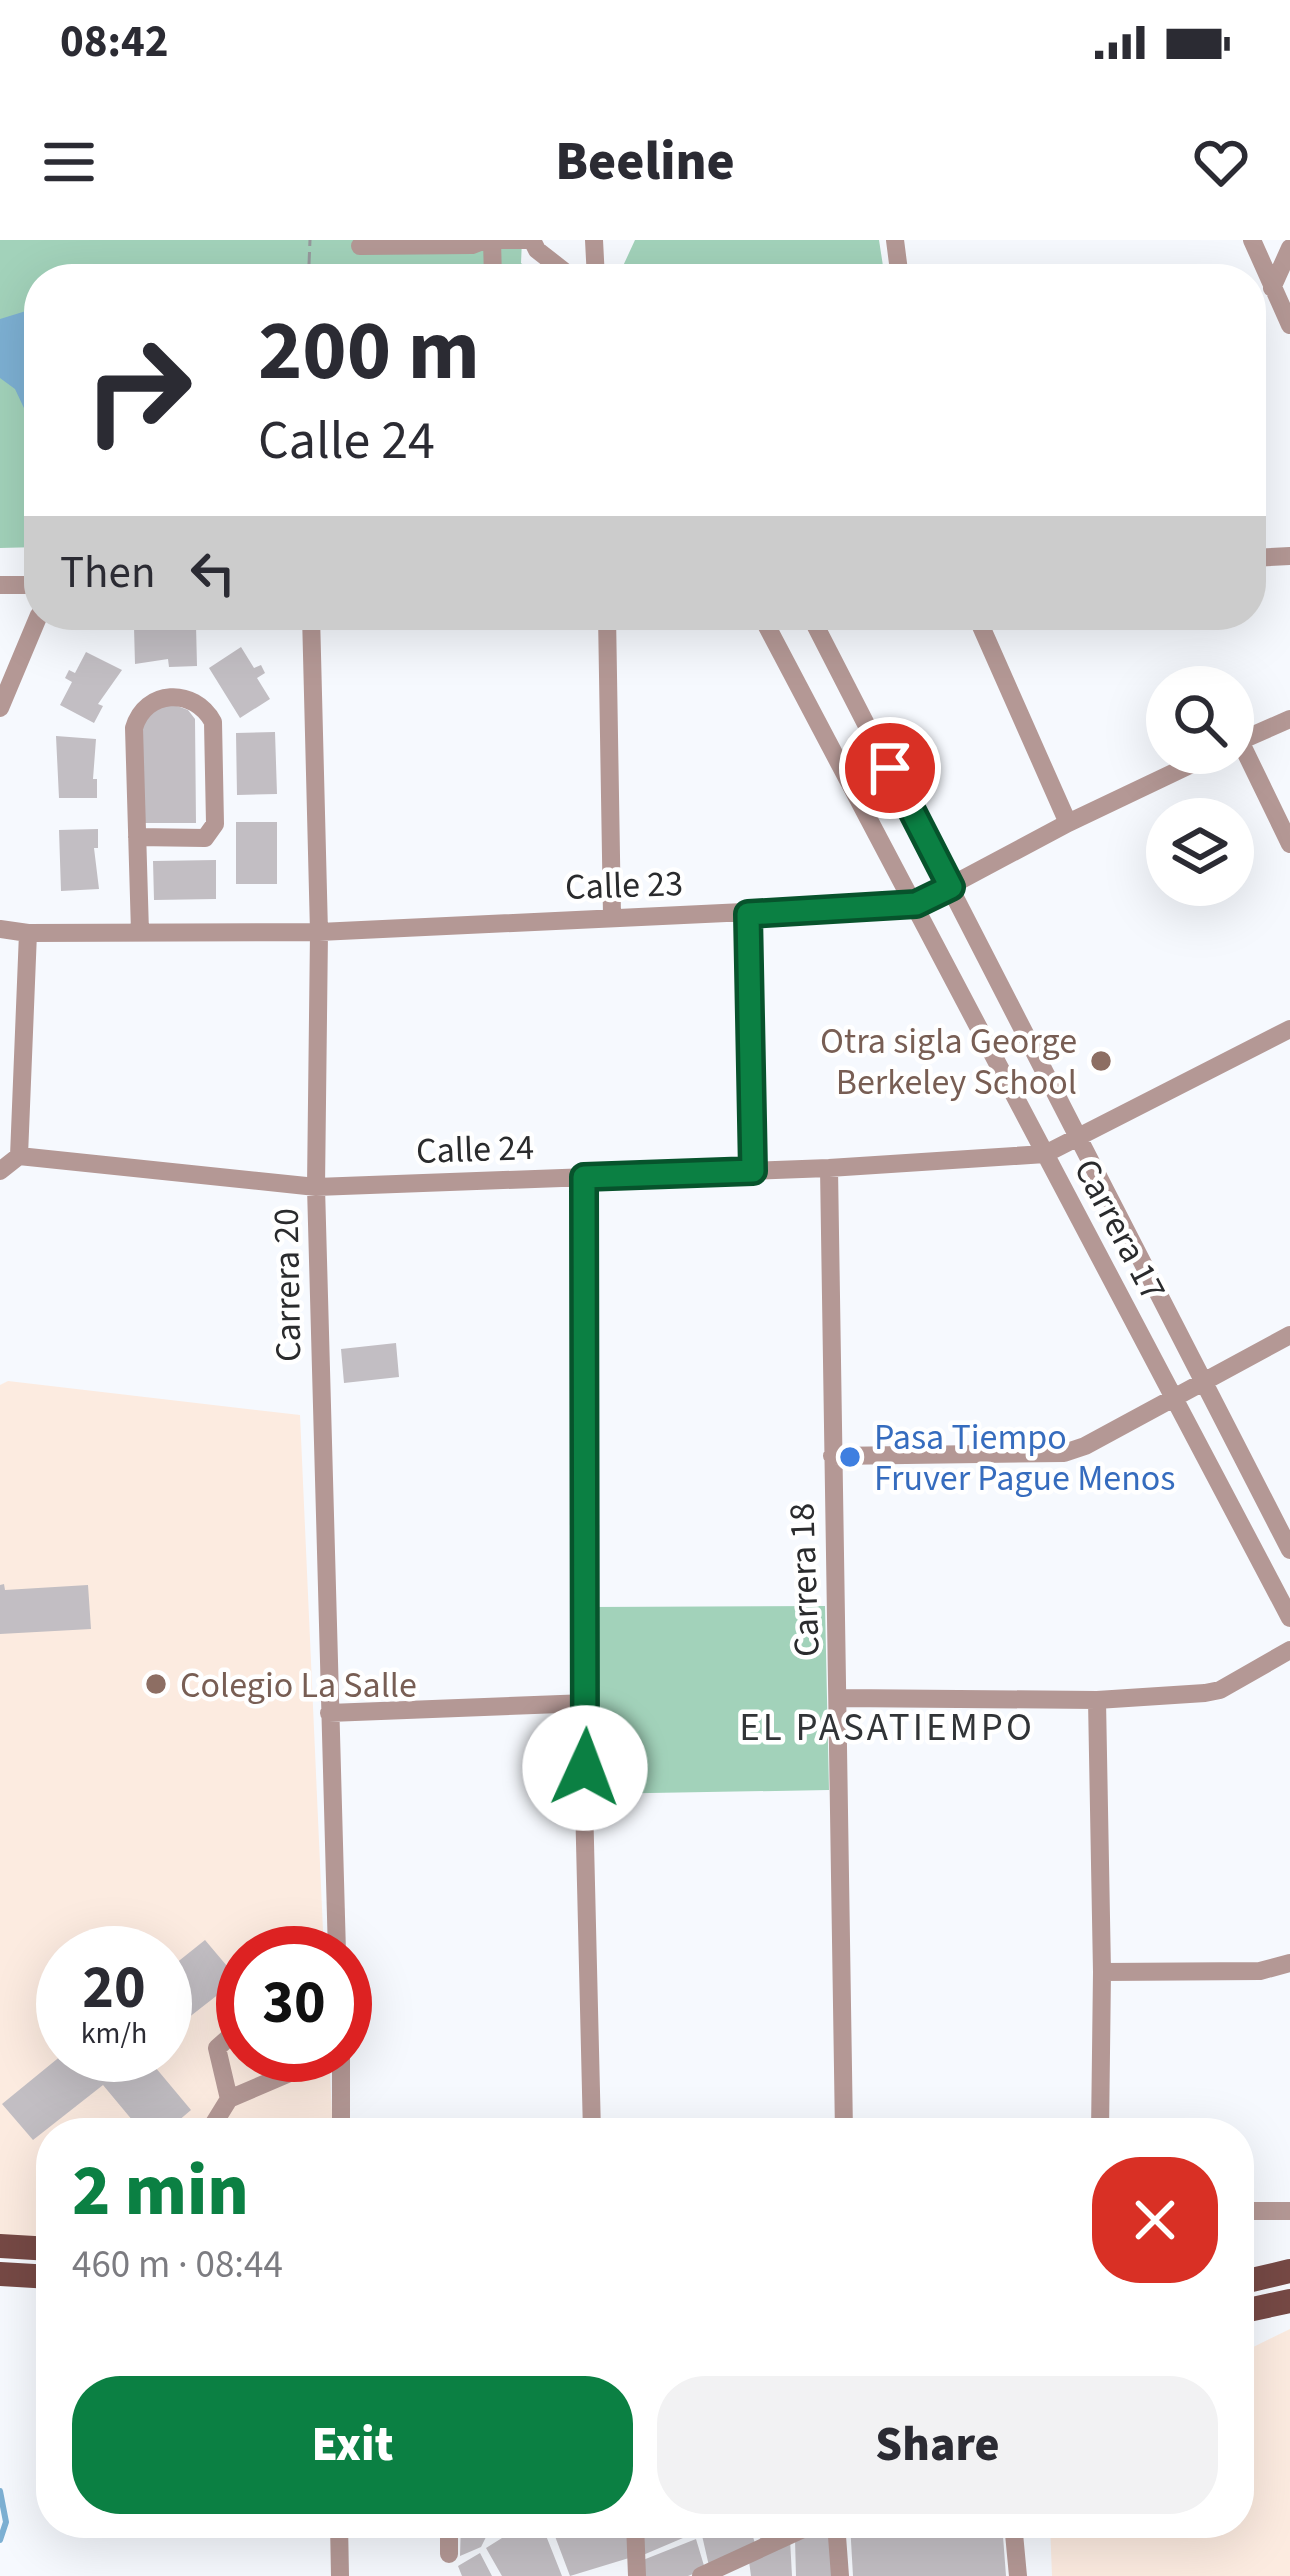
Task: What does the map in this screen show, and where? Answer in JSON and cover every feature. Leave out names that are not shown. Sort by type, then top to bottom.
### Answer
[{"type":"main road","points":[[0,2246],[36,2248]]},
{"type":"main road","points":[[1254,2279],[1290,2271]]},
{"type":"main road","points":[[0,2274],[36,2276]]},
{"type":"main road","points":[[1254,2309],[1290,2301]]},
{"type":"street","points":[[360,246],[529,240],[555,264]]},
{"type":"street","points":[[1272,288],[1290,248]]},
{"type":"street","points":[[1266,274],[1290,325]]},
{"type":"street","points":[[0,707],[33,630]]},
{"type":"street","name":"Carrera 20","points":[[311,630],[319,932],[316,1187],[336,1926]]},
{"type":"street","points":[[607,630],[612,916]]},
{"type":"street","name":"Carrera 17","points":[[769,630],[1290,1618]]},
{"type":"street","name":"Carrera 17","points":[[818,630],[1290,1550]]},
{"type":"street","points":[[983,630],[1068,823]]},
{"type":"street","points":[[137,837],[205,838],[215,824],[213,722],[207,710],[194,702],[171,697],[148,702],[138,712],[134,728],[137,837],[140,932]]},
{"type":"street","points":[[1254,735],[1290,719]]},
{"type":"street","name":"Calle 23","points":[[0,929],[28,933],[319,932],[916,904],[1171,774]]},
{"type":"street","points":[[1253,774],[1290,844]]},
{"type":"street","points":[[748,914],[753,1171]]},
{"type":"street","points":[[0,1171],[19,1156],[28,933]]},
{"type":"street","name":"Calle 24","points":[[19,1156],[316,1187],[829,1168],[1045,1154],[1290,1029]]},
{"type":"street","name":"Carrera 18","points":[[829,1168],[844,2118]]},
{"type":"street","points":[[584,1177],[584,1801],[592,2118]]},
{"type":"street","points":[[832,1456],[1064,1453],[1290,1335]]},
{"type":"street","points":[[840,1698],[1096,1700],[1220,1690],[1290,1650]]},
{"type":"street","points":[[1096,1700],[1100,2118]]},
{"type":"street","points":[[329,1713],[587,1702]]},
{"type":"street","points":[[1102,1972],[1260,1971],[1290,1963]]},
{"type":"street","points":[[225,2082],[229,2099]]},
{"type":"street","points":[[217,2118],[229,2099],[269,2082]]},
{"type":"street","points":[[340,2082],[341,2118]]},
{"type":"street","points":[[1254,2211],[1290,2211]]},
{"type":"street","points":[[339,2538],[340,2576]]},
{"type":"street","points":[[449,2538],[449,2554]]},
{"type":"street","points":[[636,2538],[637,2576]]},
{"type":"street","points":[[701,2576],[783,2538]]},
{"type":"street","points":[[837,2538],[839,2576]]},
{"type":"street","points":[[1014,2538],[1018,2576]]},
{"type":"path","points":[[310,240],[310,264]]},
{"type":"shaded area","name":"Colegio La Salle","points":[[8,1381],[300,1415],[323,1926],[216,1926],[216,2082],[330,2082],[332,2118],[36,2118],[36,2247],[0,2245],[0,1385]]},
{"type":"shaded area","points":[[1290,2329],[1290,2576],[1052,2576],[1051,2538],[1254,2538],[1254,2347]]},
{"type":"green space","points":[[0,240],[522,240],[522,264],[24,264],[24,547],[0,548]]},
{"type":"green space","points":[[635,240],[879,240],[883,264],[624,264]]},
{"type":"green space","points":[[825,1606],[829,1790],[593,1794],[592,1607]]},
{"type":"water","points":[[24,312],[24,408],[15,389],[0,378],[0,319]]},
{"type":"building","points":[[134,630],[196,630],[197,666],[169,667],[168,659],[135,664]]},
{"type":"building","points":[[241,647],[254,668],[261,665],[265,673],[257,678],[270,699],[240,718],[209,668]]},
{"type":"building","points":[[86,652],[122,670],[98,704],[103,706],[94,723],[60,705],[72,682],[65,678],[69,670],[75,673]]},
{"type":"building","points":[[172,704],[188,710],[195,719],[196,823],[138,823],[136,726],[147,712]]},
{"type":"building","points":[[275,732],[277,794],[237,795],[236,733]]},
{"type":"building","points":[[56,736],[96,739],[93,779],[97,779],[97,798],[59,798]]},
{"type":"building","points":[[236,822],[277,822],[277,884],[236,884]]},
{"type":"building","points":[[98,829],[98,848],[94,848],[99,889],[61,891],[59,830]]},
{"type":"building","points":[[216,860],[216,899],[154,900],[153,861]]},
{"type":"building","points":[[396,1343],[399,1377],[344,1383],[341,1349]]},
{"type":"building","points":[[0,1585],[5,1590],[88,1585],[91,1629],[0,1634]]},
{"type":"building","points":[[205,1940],[216,1953],[216,1996],[192,2015],[192,1950]]},
{"type":"building","points":[[36,2076],[36,2082],[168,2082],[191,2110],[182,2118],[130,2118],[103,2085],[61,2118],[36,2118],[33,2140],[2,2104]]},
{"type":"building","points":[[461,2538],[486,2538],[481,2547],[460,2556]]},
{"type":"building","points":[[502,2538],[547,2538],[562,2576],[502,2576],[486,2548]]},
{"type":"building","points":[[556,2538],[629,2538],[629,2558],[570,2576]]},
{"type":"building","points":[[642,2538],[683,2538],[643,2555]]},
{"type":"building","points":[[703,2538],[753,2538],[756,2547],[709,2566]]},
{"type":"building","points":[[833,2538],[836,2576],[796,2576],[795,2539]]},
{"type":"building","points":[[851,2538],[1003,2538],[1006,2576],[853,2576]]},
{"type":"building","points":[[696,2539],[705,2569],[688,2576],[645,2576],[643,2560]]},
{"type":"building","points":[[790,2539],[792,2576],[751,2576],[749,2561]]},
{"type":"building","points":[[480,2553],[492,2576],[462,2576],[458,2566]]},
{"type":"waterway","points":[[0,2491],[6,2522],[0,2540]]},
{"type":"place","name":"Otra sigla George Berkeley School","points":[[1101,1061]]},
{"type":"place","name":"Pasa Tiempo Fruver Pague Menos","points":[[850,1457]]},
{"type":"place","name":"Colegio La Salle","points":[[156,1684]]},
{"type":"district","name":"EL PASATIEMPO","points":[[887,1726]]},
{"type":"route","points":[[585,1768],[584,1177],[753,1171],[748,914],[916,904],[951,887],[890,768]]}]
